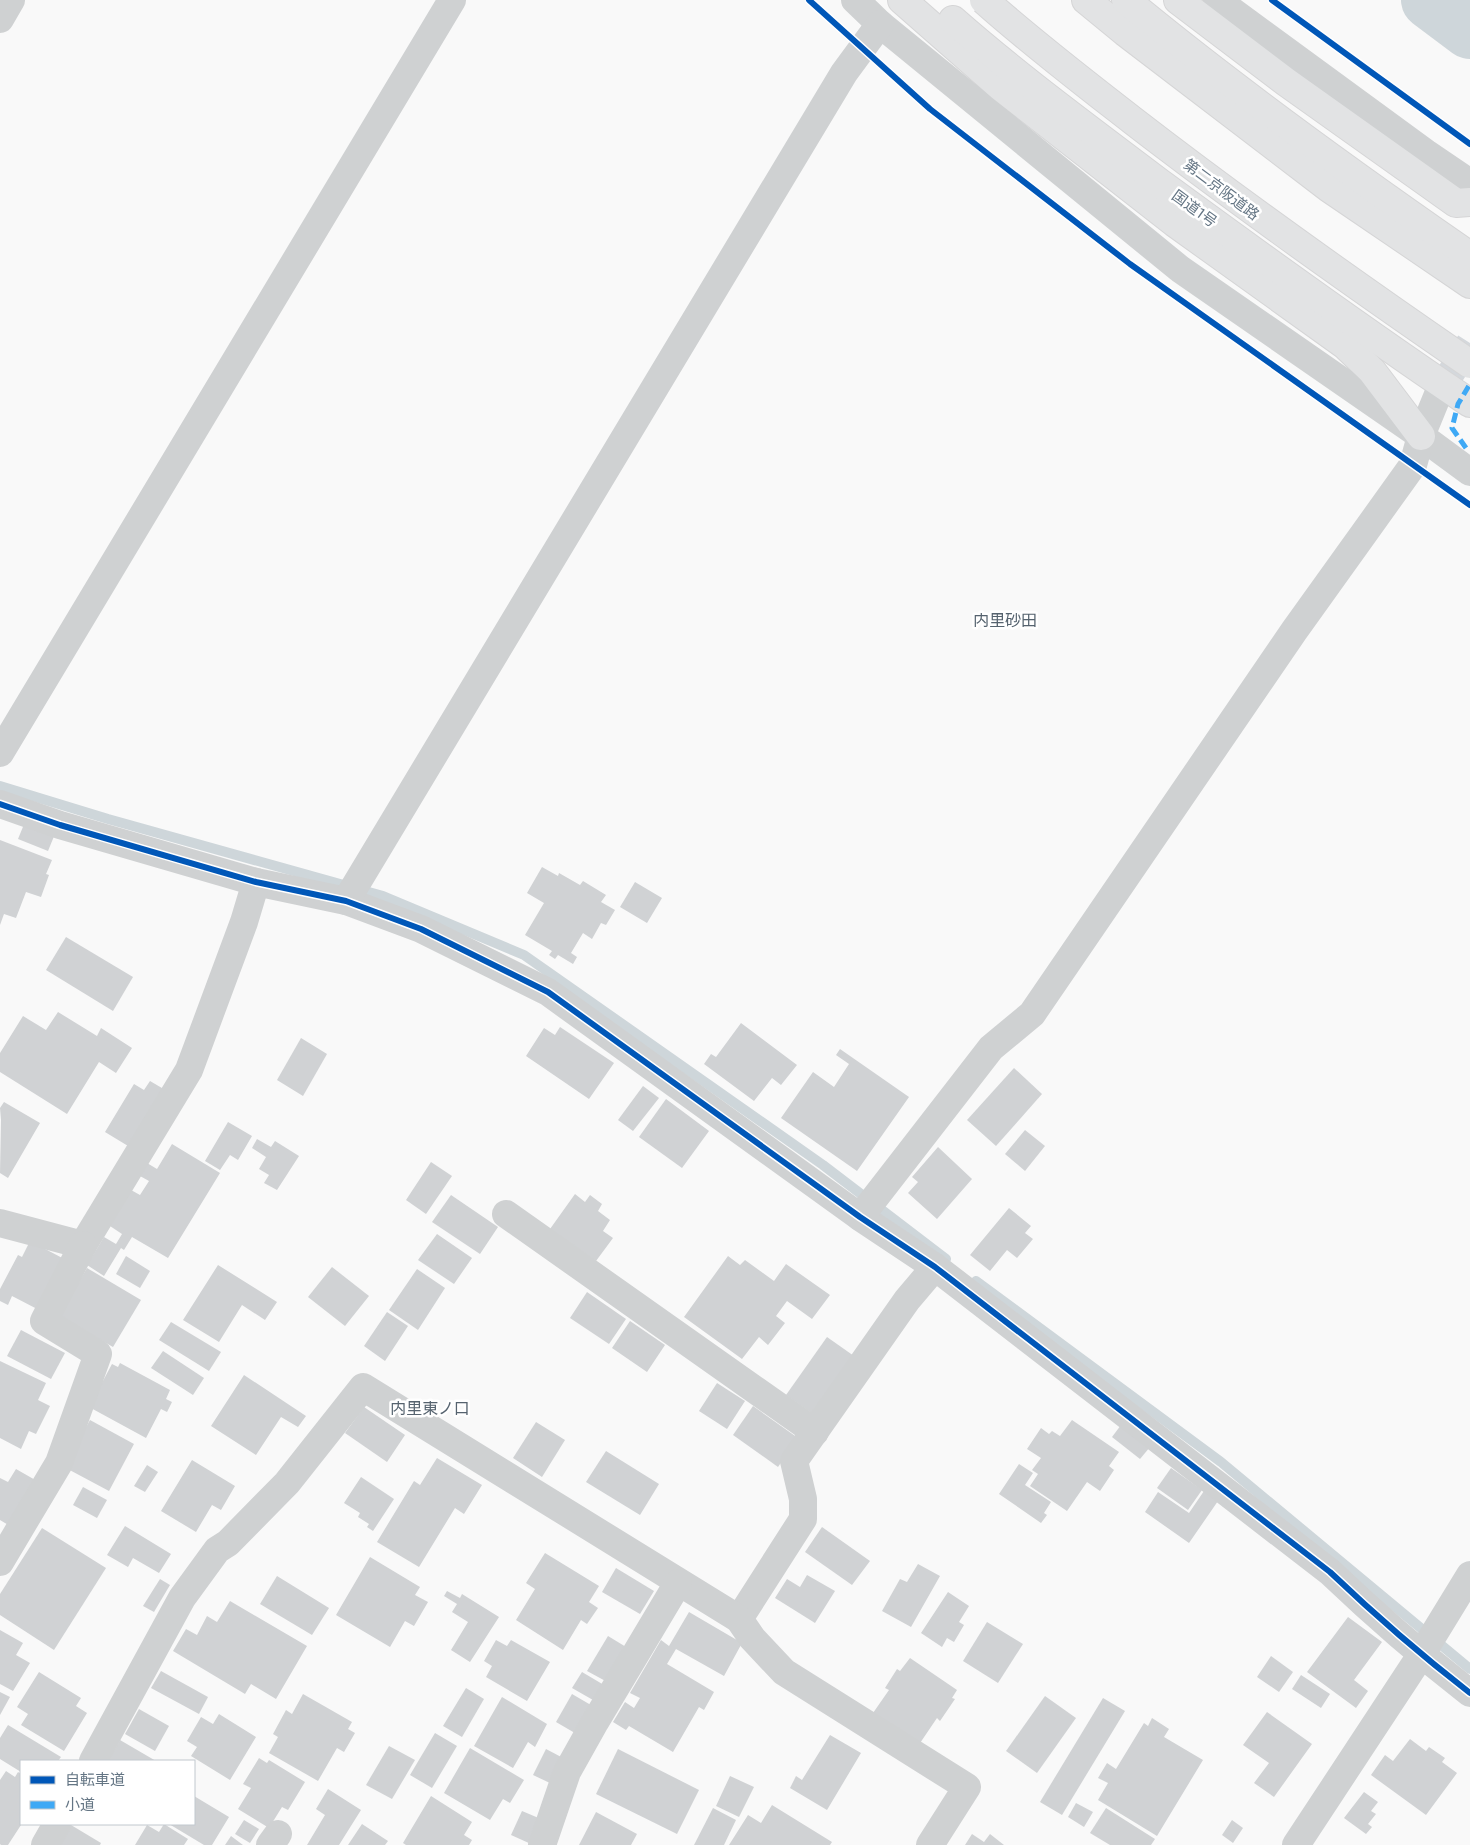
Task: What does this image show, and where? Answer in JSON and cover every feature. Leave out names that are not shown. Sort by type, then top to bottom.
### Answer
[{"type":"highway","points":[[902,0],[1001,86],[1182,213],[1345,345],[1372,372],[1421,436]]},
{"type":"highway","name":"国道1号","points":[[931,0],[967,32],[1067,113],[1182,213],[1470,402]]},
{"type":"highway","name":"第二京阪道路","points":[[984,0],[1184,161],[1283,234],[1470,364]]},
{"type":"highway","points":[[1086,0],[1329,188],[1470,284]]},
{"type":"highway","points":[[1126,0],[1180,44],[1264,107],[1390,200],[1470,256]]},
{"type":"highway","points":[[1178,0],[1286,82],[1456,203],[1470,202]]},
{"type":"street","points":[[0,19],[11,0]]},
{"type":"street","points":[[0,753],[452,0]]},
{"type":"street","points":[[855,0],[880,24],[1180,269],[1470,472]]},
{"type":"street","points":[[1217,0],[1394,130],[1470,183]]},
{"type":"street","points":[[346,901],[844,73],[880,24]]},
{"type":"street","points":[[860,1217],[991,1048],[1032,1014],[1294,631],[1413,465],[1421,436],[1439,392]]},
{"type":"street","points":[[0,804],[60,825],[256,882],[346,901],[421,929],[548,992],[860,1217],[935,1267],[1330,1572],[1376,1616],[1421,1655],[1470,1693]]},
{"type":"street","points":[[0,1562],[59,1463],[98,1354],[44,1321],[83,1245],[189,1070],[244,922],[256,882]]},
{"type":"street","points":[[506,1214],[815,1432]]},
{"type":"street","points":[[0,1223],[83,1245]]},
{"type":"street","points":[[739,1619],[803,1518],[803,1499],[794,1461],[907,1300],[935,1267]]},
{"type":"street","points":[[94,1760],[182,1598],[217,1550],[228,1543],[287,1483],[363,1387],[739,1619],[752,1638],[784,1672],[967,1787],[930,1845]]},
{"type":"street","points":[[1296,1845],[1421,1655],[1470,1574]]},
{"type":"street","points":[[542,1845],[567,1772],[678,1583]]},
{"type":"street","points":[[45,1845],[56,1825]]},
{"type":"building","points":[[27,817],[57,829],[48,851],[18,839]]},
{"type":"building","points":[[0,840],[52,860],[46,874],[49,875],[41,897],[26,892],[16,918],[4,914],[0,925]]},
{"type":"building","points":[[542,867],[558,876],[559,873],[580,885],[583,881],[606,895],[601,902],[615,910],[606,925],[601,923],[592,939],[583,933],[571,953],[577,957],[573,964],[558,955],[555,959],[549,955],[552,951],[525,935],[544,903],[527,893]]},
{"type":"building","points":[[635,882],[662,898],[647,923],[620,907]]},
{"type":"building","points":[[66,937],[133,977],[113,1011],[46,970]]},
{"type":"building","points":[[58,1012],[97,1036],[101,1028],[132,1048],[116,1073],[99,1062],[67,1114],[0,1072],[0,1053],[23,1016],[46,1030]]},
{"type":"building","points":[[741,1023],[797,1065],[781,1085],[772,1078],[754,1101],[704,1064],[711,1054],[716,1057]]},
{"type":"building","points":[[560,1027],[614,1063],[589,1099],[526,1056],[544,1028],[555,1035]]},
{"type":"building","points":[[301,1038],[327,1054],[303,1096],[277,1080]]},
{"type":"building","points":[[840,1049],[909,1097],[857,1171],[781,1118],[813,1072],[834,1087],[849,1064],[836,1055]]},
{"type":"building","points":[[1014,1068],[1042,1094],[996,1146],[967,1120]]},
{"type":"building","points":[[150,1081],[167,1091],[133,1149],[105,1132],[134,1084],[144,1090]]},
{"type":"building","points":[[643,1086],[659,1098],[633,1131],[618,1120]]},
{"type":"building","points":[[666,1099],[709,1131],[682,1168],[639,1137]]},
{"type":"building","points":[[4,1102],[40,1123],[8,1178],[0,1173],[0,1108]]},
{"type":"building","points":[[228,1122],[252,1136],[238,1160],[230,1155],[220,1170],[205,1161]]},
{"type":"building","points":[[1025,1130],[1045,1146],[1025,1171],[1005,1154]]},
{"type":"building","points":[[257,1139],[271,1147],[275,1141],[299,1156],[277,1190],[264,1183],[269,1175],[259,1169],[266,1157],[252,1148]]},
{"type":"building","points":[[172,1144],[220,1173],[168,1258],[132,1237],[124,1250],[121,1248],[104,1276],[87,1265],[104,1237],[116,1244],[122,1234],[110,1226],[131,1190],[140,1195],[149,1181],[140,1176],[147,1163],[157,1169]]},
{"type":"building","points":[[938,1147],[972,1179],[937,1219],[908,1193],[918,1182],[912,1177]]},
{"type":"building","points":[[431,1162],[452,1176],[426,1214],[406,1200]]},
{"type":"building","points":[[575,1194],[585,1202],[590,1195],[602,1204],[598,1211],[610,1220],[603,1231],[613,1238],[596,1261],[550,1229]]},
{"type":"building","points":[[451,1195],[498,1227],[480,1254],[432,1222]]},
{"type":"building","points":[[1009,1208],[1031,1226],[1025,1233],[1033,1239],[1017,1258],[1007,1250],[990,1271],[970,1255]]},
{"type":"building","points":[[437,1234],[472,1258],[454,1284],[418,1260]]},
{"type":"building","points":[[30,1241],[68,1261],[41,1311],[12,1296],[8,1305],[0,1301],[0,1289],[18,1255],[22,1257]]},
{"type":"building","points":[[126,1256],[150,1271],[140,1288],[116,1274]]},
{"type":"building","points":[[728,1256],[740,1265],[745,1260],[774,1281],[786,1264],[830,1295],[812,1319],[787,1301],[776,1316],[785,1323],[768,1345],[759,1337],[742,1359],[684,1317]]},
{"type":"building","points":[[218,1265],[277,1302],[265,1320],[242,1305],[219,1342],[183,1320]]},
{"type":"building","points":[[332,1267],[369,1296],[345,1326],[308,1297]]},
{"type":"building","points":[[87,1268],[141,1300],[113,1347],[59,1316]]},
{"type":"building","points":[[417,1269],[445,1288],[418,1330],[389,1310]]},
{"type":"building","points":[[587,1292],[626,1319],[609,1344],[570,1318]]},
{"type":"building","points":[[387,1312],[408,1326],[385,1361],[364,1346]]},
{"type":"building","points":[[630,1321],[665,1345],[647,1372],[612,1348]]},
{"type":"building","points":[[171,1322],[221,1352],[209,1371],[159,1340]]},
{"type":"building","points":[[21,1330],[65,1353],[51,1379],[7,1356]]},
{"type":"building","points":[[827,1337],[854,1356],[813,1414],[786,1395]]},
{"type":"building","points":[[163,1351],[204,1378],[193,1395],[151,1368]]},
{"type":"building","points":[[0,1361],[46,1383],[38,1400],[50,1406],[36,1434],[29,1431],[21,1449],[0,1438]]},
{"type":"building","points":[[120,1363],[170,1390],[166,1399],[172,1402],[167,1412],[161,1409],[146,1438],[89,1407],[112,1364],[118,1367]]},
{"type":"building","points":[[244,1375],[306,1416],[298,1427],[281,1417],[256,1455],[211,1426]]},
{"type":"building","points":[[717,1383],[745,1401],[727,1429],[699,1411]]},
{"type":"building","points":[[753,1406],[798,1438],[778,1467],[733,1435]]},
{"type":"building","points":[[364,1407],[405,1435],[387,1462],[345,1433]]},
{"type":"building","points":[[90,1420],[134,1444],[109,1491],[64,1467]]},
{"type":"building","points":[[1072,1420],[1119,1452],[1109,1466],[1114,1470],[1100,1491],[1087,1482],[1067,1511],[1030,1486],[1038,1474],[1032,1470],[1041,1458],[1027,1449],[1041,1428],[1049,1434],[1052,1431],[1060,1436]]},
{"type":"building","points":[[536,1422],[565,1440],[542,1477],[513,1458]]},
{"type":"building","points":[[1121,1425],[1150,1447],[1140,1459],[1112,1437]]},
{"type":"building","points":[[606,1451],[659,1484],[640,1515],[586,1482]]},
{"type":"building","points":[[437,1458],[482,1485],[464,1514],[455,1508],[419,1567],[377,1542],[414,1481],[420,1485]]},
{"type":"building","points":[[192,1460],[235,1486],[221,1510],[212,1505],[196,1532],[161,1511]]},
{"type":"building","points":[[1019,1464],[1033,1473],[1025,1485],[1051,1502],[1044,1513],[1047,1515],[1041,1523],[999,1494]]},
{"type":"building","points":[[147,1465],[158,1472],[145,1492],[134,1486]]},
{"type":"building","points":[[1171,1468],[1202,1490],[1188,1510],[1157,1488]]},
{"type":"building","points":[[16,1469],[37,1481],[10,1526],[0,1520],[0,1478],[8,1482]]},
{"type":"building","points":[[361,1477],[394,1499],[373,1531],[367,1527],[369,1524],[358,1517],[360,1513],[344,1503]]},
{"type":"building","points":[[83,1487],[107,1500],[97,1518],[73,1505]]},
{"type":"building","points":[[1204,1491],[1218,1501],[1189,1543],[1145,1512],[1158,1492],[1189,1513]]},
{"type":"building","points":[[125,1526],[171,1554],[159,1573],[133,1558],[128,1567],[107,1555]]},
{"type":"building","points":[[822,1527],[870,1561],[852,1585],[805,1552]]},
{"type":"building","points":[[42,1528],[106,1568],[54,1650],[0,1615],[0,1594]]},
{"type":"building","points":[[545,1553],[599,1586],[589,1602],[598,1608],[587,1624],[581,1620],[563,1650],[516,1620],[535,1589],[526,1583]]},
{"type":"building","points":[[370,1557],[420,1587],[415,1595],[428,1602],[414,1626],[405,1621],[390,1647],[336,1615]]},
{"type":"building","points":[[918,1564],[940,1576],[911,1627],[882,1611],[900,1579],[907,1582]]},
{"type":"building","points":[[616,1568],[654,1591],[640,1614],[602,1592]]},
{"type":"building","points":[[807,1575],[835,1591],[815,1623],[775,1598],[787,1579],[800,1587]]},
{"type":"building","points":[[277,1576],[329,1608],[312,1635],[260,1604]]},
{"type":"building","points":[[160,1579],[170,1585],[154,1612],[143,1606]]},
{"type":"building","points":[[447,1591],[460,1598],[462,1594],[499,1617],[470,1662],[451,1650],[468,1622],[452,1612],[457,1604],[444,1596]]},
{"type":"building","points":[[948,1592],[969,1606],[959,1622],[964,1625],[954,1642],[947,1638],[942,1647],[921,1633]]},
{"type":"building","points":[[230,1601],[307,1646],[276,1699],[251,1684],[245,1694],[173,1651],[186,1629],[197,1635],[207,1616],[217,1622]]},
{"type":"building","points":[[689,1612],[742,1643],[724,1676],[676,1649],[667,1664],[714,1692],[704,1710],[699,1707],[673,1752],[629,1726],[626,1730],[613,1722],[625,1702],[634,1708],[640,1698],[630,1693],[661,1640],[669,1646]]},
{"type":"building","points":[[1348,1617],[1382,1642],[1354,1680],[1368,1691],[1356,1708],[1307,1672]]},
{"type":"building","points":[[987,1622],[1023,1644],[998,1683],[963,1661]]},
{"type":"building","points":[[0,1630],[23,1643],[16,1655],[30,1663],[13,1691],[0,1684]]},
{"type":"building","points":[[608,1636],[631,1650],[611,1684],[587,1671]]},
{"type":"building","points":[[496,1640],[507,1646],[511,1640],[550,1662],[527,1701],[486,1677],[492,1666],[484,1661]]},
{"type":"building","points":[[1271,1656],[1293,1672],[1279,1692],[1257,1677]]},
{"type":"building","points":[[910,1658],[957,1690],[952,1698],[955,1699],[940,1721],[937,1718],[916,1749],[873,1713],[889,1690],[885,1688],[897,1669],[900,1671]]},
{"type":"building","points":[[161,1671],[208,1697],[199,1714],[151,1688]]},
{"type":"building","points":[[39,1672],[81,1698],[76,1706],[87,1713],[64,1751],[21,1725],[28,1714],[17,1707]]},
{"type":"building","points":[[582,1672],[609,1688],[600,1704],[572,1688]]},
{"type":"building","points":[[1301,1675],[1330,1694],[1321,1708],[1292,1689]]},
{"type":"building","points":[[466,1688],[484,1699],[462,1737],[443,1726]]},
{"type":"building","points":[[0,1692],[10,1697],[0,1715]]},
{"type":"building","points":[[303,1694],[352,1722],[348,1729],[355,1733],[344,1752],[337,1748],[318,1781],[269,1753],[278,1737],[273,1734],[286,1710],[292,1714]]},
{"type":"building","points":[[572,1694],[596,1708],[580,1736],[556,1722]]},
{"type":"building","points":[[1045,1696],[1076,1718],[1037,1773],[1006,1751]]},
{"type":"building","points":[[502,1697],[547,1724],[535,1747],[528,1742],[513,1768],[474,1746]]},
{"type":"building","points":[[1103,1698],[1125,1711],[1062,1815],[1040,1802]]},
{"type":"building","points":[[139,1709],[169,1726],[155,1751],[125,1734]]},
{"type":"building","points":[[1267,1712],[1312,1744],[1274,1797],[1254,1783],[1269,1763],[1243,1745]]},
{"type":"building","points":[[219,1714],[256,1737],[230,1780],[191,1756],[197,1747],[187,1741],[201,1717],[213,1724]]},
{"type":"building","points":[[1152,1718],[1169,1729],[1164,1737],[1203,1760],[1157,1836],[1098,1800],[1108,1783],[1098,1778],[1107,1763],[1116,1769],[1144,1723],[1148,1726]]},
{"type":"building","points":[[8,1725],[61,1757],[59,1760],[20,1760],[20,1771],[0,1759],[0,1738]]},
{"type":"building","points":[[435,1733],[457,1746],[432,1788],[410,1775]]},
{"type":"building","points":[[830,1735],[861,1753],[827,1810],[790,1788],[796,1776],[802,1780]]},
{"type":"building","points":[[1410,1739],[1426,1751],[1429,1747],[1445,1758],[1442,1762],[1457,1773],[1426,1815],[1371,1775],[1385,1755],[1393,1761]]},
{"type":"building","points":[[120,1740],[154,1760],[109,1760]]},
{"type":"building","points":[[389,1746],[415,1760],[392,1799],[366,1785]]},
{"type":"building","points":[[470,1748],[524,1780],[510,1803],[503,1799],[490,1820],[444,1793]]},
{"type":"building","points":[[546,1749],[565,1759],[552,1784],[533,1775]]},
{"type":"building","points":[[618,1749],[699,1790],[677,1834],[596,1794]]},
{"type":"building","points":[[259,1758],[267,1763],[269,1760],[305,1782],[288,1810],[282,1807],[269,1828],[238,1809],[251,1788],[243,1784]]},
{"type":"building","points":[[6,1771],[15,1777],[18,1772],[20,1773],[21,1825],[8,1845],[0,1844],[0,1780]]},
{"type":"building","points":[[730,1776],[754,1787],[739,1817],[716,1806]]},
{"type":"building","points":[[328,1789],[361,1810],[339,1845],[307,1845],[325,1815],[316,1809]]},
{"type":"building","points":[[1364,1792],[1378,1802],[1371,1811],[1376,1814],[1368,1824],[1372,1827],[1366,1834],[1344,1818]]},
{"type":"building","points":[[431,1796],[472,1822],[464,1835],[472,1840],[469,1845],[406,1845],[403,1843]]},
{"type":"building","points":[[195,1797],[229,1817],[212,1845],[204,1845],[171,1825],[195,1825]]},
{"type":"building","points":[[1076,1803],[1093,1812],[1084,1827],[1068,1817]]},
{"type":"building","points":[[772,1805],[832,1842],[830,1845],[729,1845],[748,1815],[761,1823]]},
{"type":"building","points":[[713,1808],[736,1820],[724,1845],[694,1845]]},
{"type":"building","points":[[1106,1808],[1155,1839],[1151,1845],[1110,1845],[1090,1833]]},
{"type":"building","points":[[522,1811],[541,1819],[531,1844],[511,1835]]},
{"type":"building","points":[[596,1812],[637,1834],[631,1845],[579,1845]]},
{"type":"building","points":[[244,1820],[259,1829],[250,1843],[235,1834]]},
{"type":"building","points":[[1232,1820],[1243,1828],[1233,1843],[1222,1835]]},
{"type":"building","points":[[362,1824],[388,1841],[385,1845],[348,1845]]},
{"type":"building","points":[[71,1825],[101,1843],[100,1845],[59,1845]]},
{"type":"building","points":[[147,1825],[159,1832],[163,1825],[166,1825],[188,1839],[184,1845],[135,1845]]},
{"type":"building","points":[[972,1834],[984,1842],[990,1834],[1004,1845],[965,1845]]},
{"type":"building","points":[[231,1836],[243,1845],[225,1845]]},
{"type":"waterway","points":[[1430,0],[1470,30]]},
{"type":"waterway","points":[[0,786],[108,819],[383,896],[524,955],[823,1165],[946,1259]]},
{"type":"waterway","points":[[976,1281],[1221,1462],[1470,1669]]},
{"type":"tunnel","points":[[1439,392],[1470,343]]},
{"type":"marked path","points":[[1466,448],[1452,428],[1458,404],[1470,384]]},
{"type":"cycle path","points":[[809,0],[930,109],[1130,264],[1470,505]]},
{"type":"cycle path","points":[[1272,0],[1470,144]]},
{"type":"cycle path","points":[[0,804],[60,825],[256,882],[346,901],[421,929],[548,992],[860,1217],[935,1267],[1330,1572],[1398,1634],[1470,1693]]},
{"type":"district","name":"内里砂田","points":[[1005,619]]},
{"type":"district","name":"内里東ノ口","points":[[430,1407]]}]
